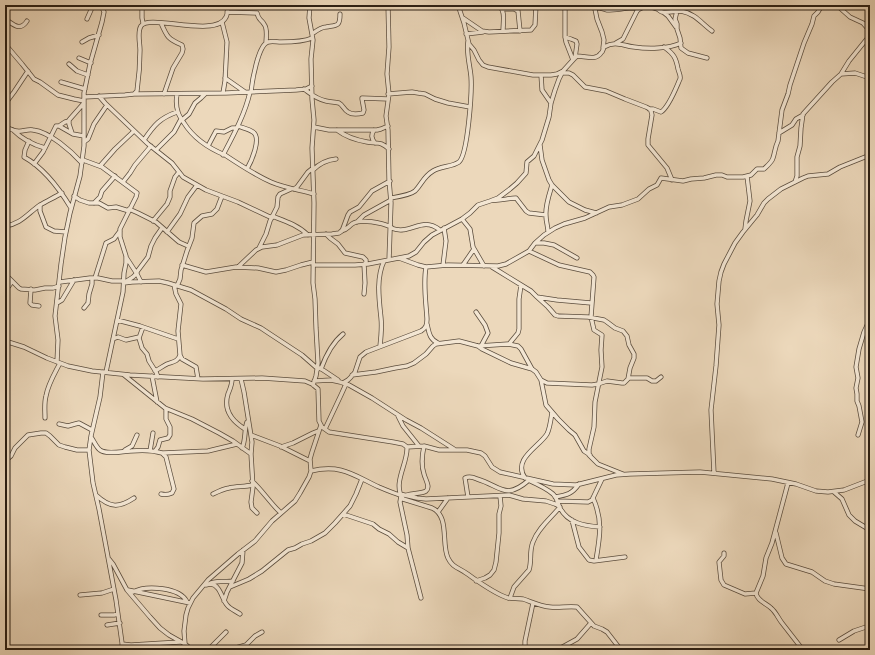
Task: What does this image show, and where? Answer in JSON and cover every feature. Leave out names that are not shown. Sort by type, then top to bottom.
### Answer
[{"type":"street","points":[[87,19],[92,5]]},
{"type":"street","points":[[45,418],[44,406],[46,395],[58,363],[58,340],[55,316],[61,264],[66,232],[80,176],[84,142],[85,89],[104,12],[101,5]]},
{"type":"street","points":[[134,94],[137,90],[138,84],[140,51],[139,32],[140,26],[143,23],[142,5]]},
{"type":"street","points":[[143,23],[204,26],[217,25],[227,17],[228,5]]},
{"type":"street","points":[[310,5],[309,18],[313,46],[311,59],[314,120],[312,148],[314,194],[313,283],[319,368]]},
{"type":"street","points":[[388,5],[388,97],[386,111],[391,199],[389,260]]},
{"type":"street","points":[[458,5],[469,44],[484,65],[533,75],[557,74],[563,72],[569,73],[585,87],[606,91],[649,109],[661,112],[669,102],[681,78],[674,57],[670,51],[663,47]]},
{"type":"street","points":[[498,5],[504,13],[502,31]]},
{"type":"street","points":[[466,34],[531,30],[535,25],[536,5]]},
{"type":"street","points":[[565,5],[565,37],[574,59]]},
{"type":"street","points":[[182,265],[206,272],[238,267],[258,268],[276,272],[294,268],[301,264],[365,264],[409,256],[416,252],[432,235],[462,219],[475,206],[503,195],[526,173],[527,162],[534,156],[540,144],[549,117],[557,83],[563,72],[574,59],[579,56],[590,58],[601,54],[604,40],[603,35],[594,8],[590,5]]},
{"type":"street","points":[[399,258],[418,266],[426,267],[463,265],[498,266],[506,264],[529,251],[535,243],[548,232],[564,224],[585,218],[609,207],[622,205],[638,199],[649,189],[657,185],[661,178],[683,181],[716,175],[727,177],[747,176],[751,175],[756,169],[764,169],[772,160],[778,141],[782,110],[790,85],[814,16],[822,5]]},
{"type":"street","points":[[838,5],[850,18],[863,23],[870,31]]},
{"type":"street","points":[[594,8],[600,7],[606,10],[632,7],[657,9],[663,12],[677,28]]},
{"type":"street","points":[[615,44],[623,39],[637,11],[641,7]]},
{"type":"street","points":[[502,9],[514,9],[518,11],[520,31]]},
{"type":"street","points":[[677,11],[675,19],[682,48],[686,52],[707,58]]},
{"type":"street","points":[[663,12],[680,11],[687,13],[698,18],[712,31]]},
{"type":"street","points":[[223,155],[238,127],[247,103],[257,62],[266,43],[267,33],[265,25],[258,18],[256,13],[227,12]]},
{"type":"street","points":[[266,43],[307,40],[320,28],[325,26],[331,27],[339,24],[340,14]]},
{"type":"street","points":[[462,17],[485,32]]},
{"type":"street","points":[[5,19],[19,27],[22,27],[27,21]]},
{"type":"street","points":[[222,22],[227,42],[223,93]]},
{"type":"street","points":[[161,23],[169,38],[182,45],[184,49],[173,68],[164,94]]},
{"type":"street","points":[[82,42],[99,35]]},
{"type":"street","points":[[779,133],[792,125],[796,119],[803,115],[840,74],[870,35]]},
{"type":"street","points":[[565,37],[576,41],[577,44],[574,59]]},
{"type":"street","points":[[357,222],[364,215],[391,199],[414,191],[423,179],[434,170],[460,161],[463,155],[470,107],[471,78],[467,46],[468,40]]},
{"type":"street","points":[[603,48],[615,44],[642,48],[663,47],[681,43]]},
{"type":"street","points":[[5,44],[34,80],[40,82],[58,95],[74,100],[84,100],[99,96],[134,94],[205,94],[304,89],[312,86]]},
{"type":"street","points":[[79,58],[91,63]]},
{"type":"street","points":[[69,64],[77,71],[88,75]]},
{"type":"street","points":[[5,104],[28,71]]},
{"type":"street","points":[[840,74],[855,73],[870,78]]},
{"type":"street","points":[[541,75],[542,90],[551,104]]},
{"type":"street","points":[[225,78],[245,92]]},
{"type":"street","points":[[61,82],[85,89]]},
{"type":"street","points":[[304,89],[312,96],[320,100],[338,103],[349,113],[362,114],[364,112],[362,98],[388,97],[412,92],[426,94],[435,99],[448,103],[470,107]]},
{"type":"street","points":[[177,94],[177,112],[195,137],[262,178],[292,189],[314,194]]},
{"type":"street","points":[[156,150],[174,132],[182,119],[189,114],[195,103],[205,94]]},
{"type":"street","points":[[99,96],[134,131],[172,163],[183,177],[222,196],[297,226],[308,235]]},
{"type":"street","points":[[34,164],[45,148],[56,126],[69,121],[84,100]]},
{"type":"street","points":[[84,142],[88,139],[94,124],[107,105]]},
{"type":"street","points":[[649,109],[652,115],[648,145],[667,168],[672,180]]},
{"type":"street","points":[[144,140],[157,122],[162,118],[177,112]]},
{"type":"street","points":[[794,183],[798,176],[797,157],[800,146],[800,128],[803,115]]},
{"type":"street","points":[[69,121],[72,133]]},
{"type":"street","points":[[58,126],[72,133],[84,136]]},
{"type":"street","points":[[314,127],[329,130],[374,130],[388,126]]},
{"type":"street","points":[[5,127],[21,137],[45,148]]},
{"type":"street","points":[[208,146],[216,132],[224,132],[238,127],[254,132],[257,139],[251,161],[247,169]]},
{"type":"street","points":[[12,130],[16,131],[31,129],[50,137],[70,150],[82,162],[100,166],[137,193],[120,229],[120,237],[126,256],[141,282]]},
{"type":"street","points":[[336,130],[345,136],[366,142],[380,143],[389,149]]},
{"type":"street","points":[[374,130],[372,137],[375,143]]},
{"type":"street","points":[[100,166],[134,131]]},
{"type":"street","points":[[29,141],[24,157],[31,161],[45,174],[62,193],[72,208]]},
{"type":"street","points":[[540,144],[542,160],[552,185],[569,202],[584,210],[597,213]]},
{"type":"street","points":[[122,182],[151,146]]},
{"type":"street","points":[[714,473],[710,410],[716,366],[719,325],[717,304],[720,281],[726,260],[735,243],[745,229],[752,223],[764,203],[770,197],[781,189],[808,176],[828,174],[840,167],[870,155]]},
{"type":"street","points":[[259,248],[277,207],[278,197],[282,193],[297,187],[308,172],[320,164],[325,161],[336,159]]},
{"type":"street","points":[[153,221],[167,204],[175,177],[179,172]]},
{"type":"street","points":[[94,203],[115,176]]},
{"type":"street","points":[[745,229],[750,201],[747,176]]},
{"type":"street","points":[[341,231],[350,212],[359,207],[372,191],[390,181]]},
{"type":"street","points":[[167,232],[180,214],[186,201],[197,185]]},
{"type":"street","points":[[280,185],[282,193]]},
{"type":"street","points":[[548,232],[546,215],[548,196],[552,185]]},
{"type":"street","points":[[5,226],[13,225],[19,222],[40,205],[62,193]]},
{"type":"street","points":[[74,196],[89,203],[101,203],[109,209],[116,207],[138,212],[153,221],[179,242],[188,246]]},
{"type":"street","points":[[198,378],[196,367],[182,359],[180,355],[178,331],[182,304],[176,294],[176,285],[180,279],[182,265],[192,238],[194,224],[202,216],[212,214],[217,209],[222,196]]},
{"type":"street","points":[[492,200],[501,201],[516,198],[529,213],[546,215]]},
{"type":"street","points":[[40,205],[40,211],[46,227],[54,231],[66,232]]},
{"type":"street","points":[[462,219],[470,229],[474,249],[484,266]]},
{"type":"street","points":[[238,267],[259,248],[277,245],[303,235],[332,234],[345,230],[357,222],[367,221],[385,224],[398,230],[405,230],[426,224],[435,226],[440,230]]},
{"type":"street","points":[[124,282],[133,277],[148,257],[151,246],[162,228]]},
{"type":"street","points":[[443,266],[446,241],[444,228]]},
{"type":"street","points":[[84,308],[88,303],[93,278],[106,242],[114,239],[120,231]]},
{"type":"street","points":[[326,234],[338,244],[343,252],[363,257],[366,260],[364,294]]},
{"type":"street","points":[[535,243],[554,245],[577,258]]},
{"type":"street","points":[[463,265],[474,249]]},
{"type":"street","points":[[529,251],[559,265],[590,272],[594,277],[591,318],[594,330],[602,335],[602,367],[597,391],[595,422],[589,449],[590,456]]},
{"type":"street","points":[[123,650],[120,623],[101,516],[93,483],[89,450],[104,372],[123,292],[126,256]]},
{"type":"street","points":[[380,346],[382,323],[379,281],[381,267],[384,261]]},
{"type":"street","points":[[491,266],[530,291],[555,315],[591,318],[607,322],[615,328],[622,330],[627,336],[629,345],[634,354],[628,379],[624,383],[607,381],[598,384],[547,383],[541,380]]},
{"type":"street","points":[[426,267],[425,287],[427,324],[431,338],[439,343]]},
{"type":"street","points":[[6,275],[19,288],[35,290],[51,289],[59,284],[74,280],[93,278],[124,282],[159,281],[191,290],[265,331],[319,368],[343,383],[372,398],[455,450]]},
{"type":"street","points":[[57,303],[62,300],[74,280]]},
{"type":"street","points":[[5,289],[12,281]]},
{"type":"street","points":[[509,344],[518,334],[521,286]]},
{"type":"street","points":[[31,289],[30,303],[32,305],[39,306]]},
{"type":"street","points":[[537,298],[591,303]]},
{"type":"street","points":[[476,312],[485,325],[488,333],[480,346]]},
{"type":"street","points":[[858,435],[862,422],[856,388],[858,378],[856,367],[859,349],[870,319]]},
{"type":"street","points":[[117,320],[178,339]]},
{"type":"street","points":[[5,341],[24,347],[58,363],[104,372],[158,377],[232,379],[262,378],[314,383],[331,380],[343,383],[355,372],[360,357],[366,352],[421,331],[427,324]]},
{"type":"street","points":[[143,327],[139,337],[142,348],[147,354],[149,361],[158,377]]},
{"type":"street","points":[[314,383],[319,368],[332,344],[343,334]]},
{"type":"street","points":[[113,339],[118,337],[126,340],[139,337]]},
{"type":"street","points":[[352,376],[407,366],[414,363],[426,354],[433,346],[439,343],[459,341],[480,346],[509,344],[518,346],[541,380],[546,405],[567,428],[576,435],[584,451],[598,464],[624,474]]},
{"type":"street","points":[[480,346],[482,349],[511,363],[532,368]]},
{"type":"street","points":[[155,371],[178,360],[180,355]]},
{"type":"street","points":[[123,374],[166,409],[192,419],[219,433],[251,454]]},
{"type":"street","points":[[152,376],[157,402]]},
{"type":"street","points":[[628,379],[645,378],[656,381],[661,377]]},
{"type":"street","points":[[232,379],[226,408],[228,414],[245,429]]},
{"type":"street","points":[[241,379],[252,442],[251,502],[252,508],[257,513]]},
{"type":"street","points":[[314,383],[318,389],[319,421],[321,425],[329,432],[393,442],[403,444],[407,447],[422,446],[439,450],[467,450],[481,453],[486,456],[492,467],[500,472],[553,484],[572,485],[624,474],[684,472],[714,473],[748,478],[772,479],[816,491],[834,492],[850,488],[870,480]]},
{"type":"street","points":[[325,429],[341,395],[343,383]]},
{"type":"street","points":[[592,384],[597,391]]},
{"type":"street","points":[[152,451],[158,447],[160,440],[168,438],[170,435],[170,428],[166,419],[166,409]]},
{"type":"street","points":[[552,412],[546,435],[524,460],[522,470],[523,475],[549,491],[555,497],[563,513],[572,520],[585,526],[600,527]]},
{"type":"street","points":[[398,415],[403,426],[422,446],[422,468],[428,485],[427,490],[406,495]]},
{"type":"street","points":[[242,448],[248,419]]},
{"type":"street","points":[[59,424],[68,426],[79,424],[92,430]]},
{"type":"street","points":[[186,647],[185,621],[188,603],[212,576],[255,541],[281,512],[295,501],[309,477],[311,471],[310,461],[312,452],[321,425]]},
{"type":"street","points":[[281,447],[318,431]]},
{"type":"street","points":[[5,461],[28,435],[41,433],[46,433],[65,447],[77,450],[89,450]]},
{"type":"street","points":[[152,451],[153,433]]},
{"type":"street","points":[[250,435],[281,447],[310,461]]},
{"type":"street","points":[[91,436],[97,447],[104,452],[152,451],[162,453],[208,451],[237,444]]},
{"type":"street","points":[[124,451],[132,446],[137,436]]},
{"type":"street","points":[[252,442],[262,439]]},
{"type":"street","points":[[407,447],[407,455],[398,486],[408,548],[421,598]]},
{"type":"street","points":[[161,494],[168,495],[172,493],[174,489],[166,457],[162,453]]},
{"type":"street","points":[[311,471],[324,468],[351,473],[380,488],[400,495],[417,498],[509,495],[523,500],[588,502],[593,498],[602,479]]},
{"type":"street","points":[[468,497],[465,478],[468,477],[484,481],[495,488],[506,491],[519,488],[528,479]]},
{"type":"street","points":[[230,588],[262,571],[288,550],[311,541],[325,533],[350,506],[362,479]]},
{"type":"street","points":[[214,494],[223,489],[243,487],[252,483]]},
{"type":"street","points":[[252,483],[261,490],[273,506],[281,512]]},
{"type":"street","points":[[788,483],[772,543],[766,558],[763,576],[756,593],[757,598],[767,604],[777,614],[803,650]]},
{"type":"street","points":[[555,497],[570,494],[578,484]]},
{"type":"street","points":[[834,492],[842,499],[849,515],[855,521],[870,530]]},
{"type":"street","points":[[96,495],[106,504],[116,505],[124,504],[134,498]]},
{"type":"street","points":[[400,495],[403,499],[432,508],[438,512],[444,531],[445,551],[448,559],[458,569],[501,595],[510,598],[523,599],[553,608],[571,606],[577,607],[591,624],[607,632],[620,650]]},
{"type":"street","points":[[476,581],[490,575],[494,570],[499,533],[499,514],[501,506],[500,496]]},
{"type":"street","points":[[438,512],[448,498]]},
{"type":"street","points":[[593,498],[599,515],[600,527],[596,560]]},
{"type":"street","points":[[546,501],[560,506]]},
{"type":"street","points":[[510,598],[514,587],[529,570],[530,554],[533,542],[546,521],[560,506]]},
{"type":"street","points":[[343,514],[373,524],[379,530],[389,534],[408,548]]},
{"type":"street","points":[[572,520],[579,547],[589,560],[625,557]]},
{"type":"street","points":[[775,532],[786,564],[812,572],[825,581],[834,584],[870,589]]},
{"type":"street","points":[[224,601],[242,563],[243,550]]},
{"type":"street","points":[[724,552],[724,556],[719,562],[721,580],[723,584],[745,594],[756,593]]},
{"type":"street","points":[[108,558],[113,564],[127,590],[146,614],[160,628],[192,650]]},
{"type":"street","points":[[204,585],[214,581],[233,581]]},
{"type":"street","points":[[209,584],[216,586],[228,606],[240,614]]},
{"type":"street","points":[[80,595],[102,593],[114,589]]},
{"type":"street","points":[[133,592],[142,589],[173,591],[185,599],[188,603]]},
{"type":"street","points":[[127,590],[188,603]]},
{"type":"street","points":[[525,650],[525,641],[533,603]]},
{"type":"street","points":[[101,615],[118,614]]},
{"type":"street","points":[[108,625],[120,623]]},
{"type":"street","points":[[557,650],[577,638],[591,624]]},
{"type":"street","points":[[839,640],[870,624]]},
{"type":"street","points":[[208,650],[226,632]]},
{"type":"street","points":[[223,650],[246,645],[255,636],[262,632]]},
{"type":"street","points":[[5,640],[9,650]]},
{"type":"street","points":[[122,644],[131,646],[181,642]]}]
